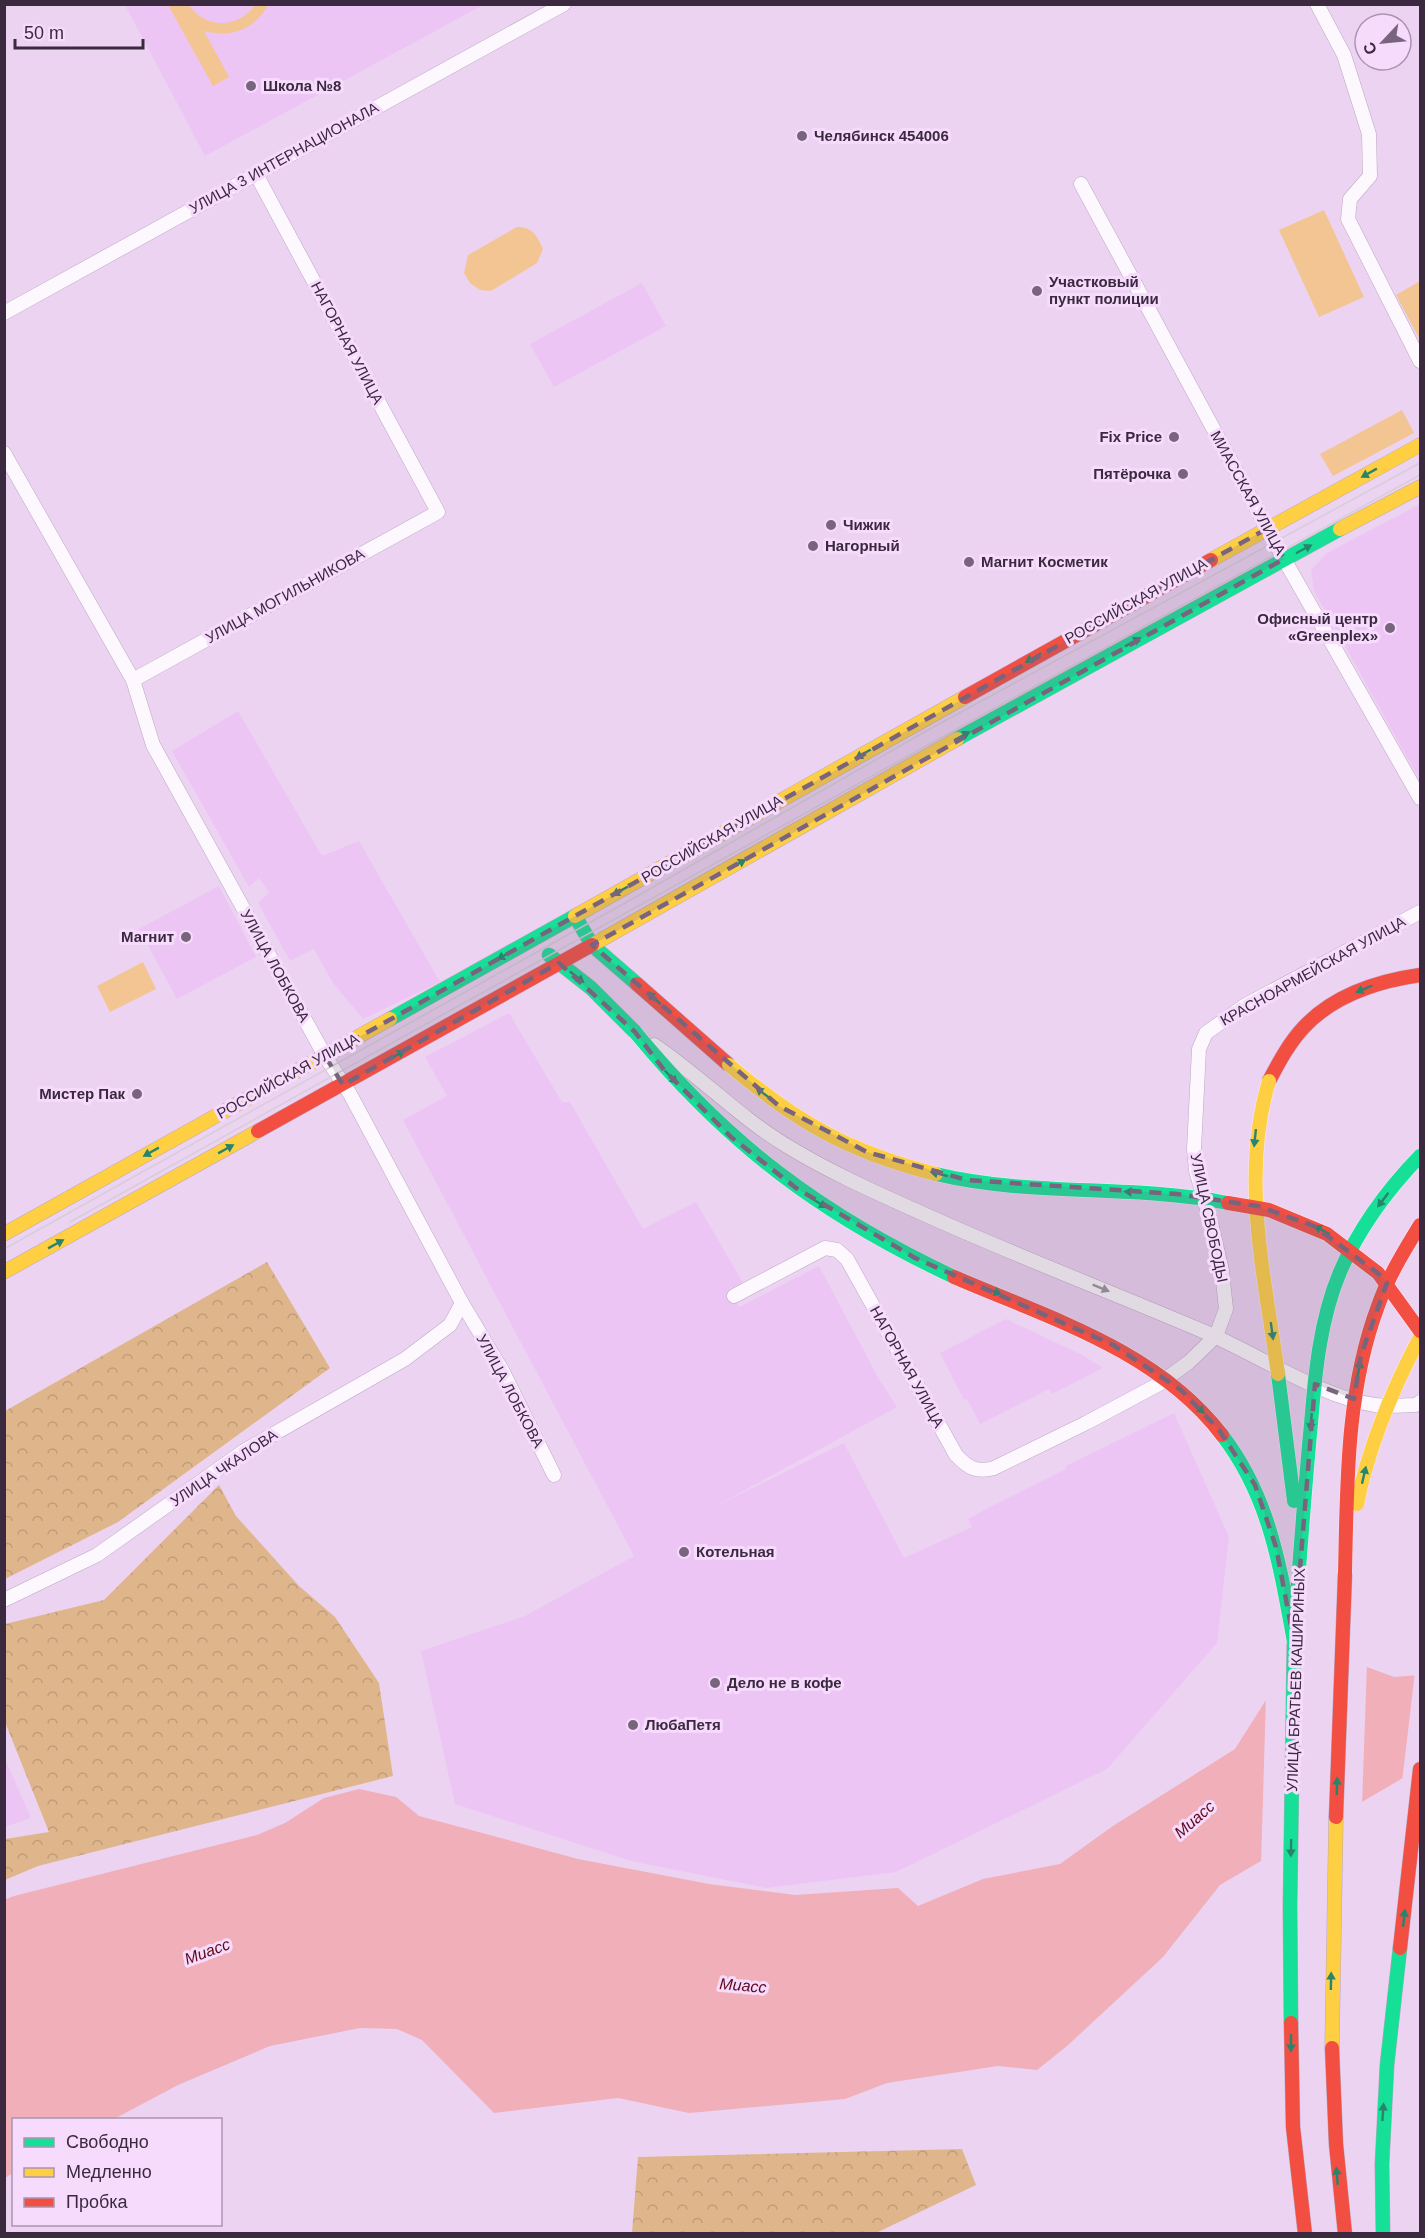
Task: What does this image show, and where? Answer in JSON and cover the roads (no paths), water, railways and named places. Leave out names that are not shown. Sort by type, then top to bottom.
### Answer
[{"type":"main road","name":"РОССИЙСКАЯ УЛИЦА","points":[[4,1234],[574,916],[928,728],[1268,528],[1420,445]]},
{"type":"main road","points":[[4,1272],[687,894],[939,749],[1284,559],[1420,487]]},
{"type":"main road","points":[[928,728],[939,749]]},
{"type":"main road","points":[[574,916],[592,945],[729,1065],[794,1116],[831,1137],[888,1160],[940,1175],[1005,1185],[1219,1198],[1258,1206],[1296,1218],[1333,1236],[1364,1260],[1391,1287],[1406,1306],[1420,1330]]},
{"type":"main road","points":[[535,938],[542,948],[591,988],[634,1032],[664,1070],[731,1137],[812,1199],[861,1230],[915,1258],[1057,1318],[1113,1345],[1148,1366],[1181,1390],[1219,1430],[1255,1485],[1276,1547],[1294,1642]]},
{"type":"main road","points":[[1299,1558],[1288,1444],[1255,1201],[1253,1161],[1256,1129],[1269,1081],[1286,1052],[1317,1014],[1353,993],[1374,985],[1393,979],[1420,975]]},
{"type":"main road","name":"УЛИЦА БРАТЬЕВ КАШИРИНЫХ","points":[[1305,2234],[1293,2127],[1290,1906],[1294,1642],[1311,1416],[1320,1344],[1332,1292],[1351,1249],[1379,1204],[1420,1156]]},
{"type":"main road","points":[[1345,2234],[1333,2123],[1330,2037],[1351,1421],[1361,1355],[1375,1308],[1394,1269],[1420,1225]]},
{"type":"main road","points":[[1345,1574],[1366,1466],[1389,1402],[1420,1337]]},
{"type":"main road","points":[[1383,2234],[1382,2164],[1387,2065],[1420,1769]]},
{"type":"street","name":"УЛИЦА 3 ИНТЕРНАЦИОНАЛА","points":[[4,313],[564,4]]},
{"type":"street","points":[[1317,4],[1344,55],[1369,134],[1370,176],[1350,199],[1348,219],[1420,361]]},
{"type":"street","name":"НАГОРНАЯ УЛИЦА","points":[[256,174],[438,513]]},
{"type":"street","name":"МИАССКАЯ УЛИЦА","points":[[1081,184],[1284,559],[1420,798]]},
{"type":"street","name":"УЛИЦА ЛОБКОВА","points":[[4,453],[133,681],[153,745],[325,1056],[350,1094],[462,1304],[502,1370],[554,1475]]},
{"type":"street","name":"УЛИЦА МОГИЛЬНИКОВА","points":[[133,681],[438,513]]},
{"type":"street","name":"КРАСНОАРМЕЙСКАЯ УЛИЦА","points":[[1206,1033],[1244,1006],[1420,912]]},
{"type":"street","points":[[634,1032],[675,1059],[720,1098],[768,1134],[821,1166],[950,1226],[1216,1336],[1336,1394],[1376,1405],[1416,1405],[1420,1402]]},
{"type":"street","name":"УЛИЦА СВОБОДЫ","points":[[973,1469],[983,1471],[994,1468],[1086,1423],[1158,1384],[1189,1362],[1216,1336],[1226,1309],[1222,1271],[1196,1170],[1194,1149],[1199,1049],[1206,1033]]},
{"type":"street","name":"НАГОРНАЯ УЛИЦА","points":[[734,1296],[825,1248],[837,1250],[847,1259],[956,1455],[973,1469]]},
{"type":"street","name":"УЛИЦА ЧКАЛОВА","points":[[4,1600],[97,1555],[244,1451],[405,1359],[450,1325],[462,1304]]},
{"type":"water","name":"Миасс","points":[[1359,1664],[1394,1677],[1420,1675],[1420,1768],[1220,1885],[1163,1957],[1067,2046],[1037,2070],[998,2066],[887,2083],[845,2099],[689,2113],[618,2098],[494,2113],[422,2040],[397,2029],[360,2028],[270,2046],[178,2085],[116,2118],[12,2118],[12,2174],[5,2178],[4,1900],[14,1896],[257,1835],[285,1823],[324,1798],[359,1789],[396,1797],[419,1816],[578,1859],[709,1884],[795,1895],[898,1888],[918,1906],[983,1879],[1060,1864],[1113,1826],[1235,1749],[1273,1689]]},
{"type":"tram line","points":[[4,1249],[641,894],[928,730],[1420,463]]},
{"type":"tram line","points":[[70,1222],[935,741],[1420,475]]},
{"type":"place","name":"Школа №8","points":[[251,86]]},
{"type":"place","name":"Челябинск 454006","points":[[802,136]]},
{"type":"place","name":"Участковый пункт полиции","points":[[1037,291]]},
{"type":"place","name":"Fix Price","points":[[1174,437]]},
{"type":"place","name":"Пятёрочка","points":[[1183,474]]},
{"type":"place","name":"Чижик","points":[[831,525]]},
{"type":"place","name":"Нагорный","points":[[813,546]]},
{"type":"place","name":"Магнит Косметик","points":[[969,562]]},
{"type":"place","name":"Офисный центр «Greenplex»","points":[[1390,628]]},
{"type":"place","name":"Магнит","points":[[186,937]]},
{"type":"place","name":"Мистер Пак","points":[[137,1094]]},
{"type":"place","name":"Котельная","points":[[684,1552]]},
{"type":"place","name":"Дело не в кофе","points":[[715,1683]]},
{"type":"place","name":"ЛюбаПетя","points":[[633,1725]]}]
